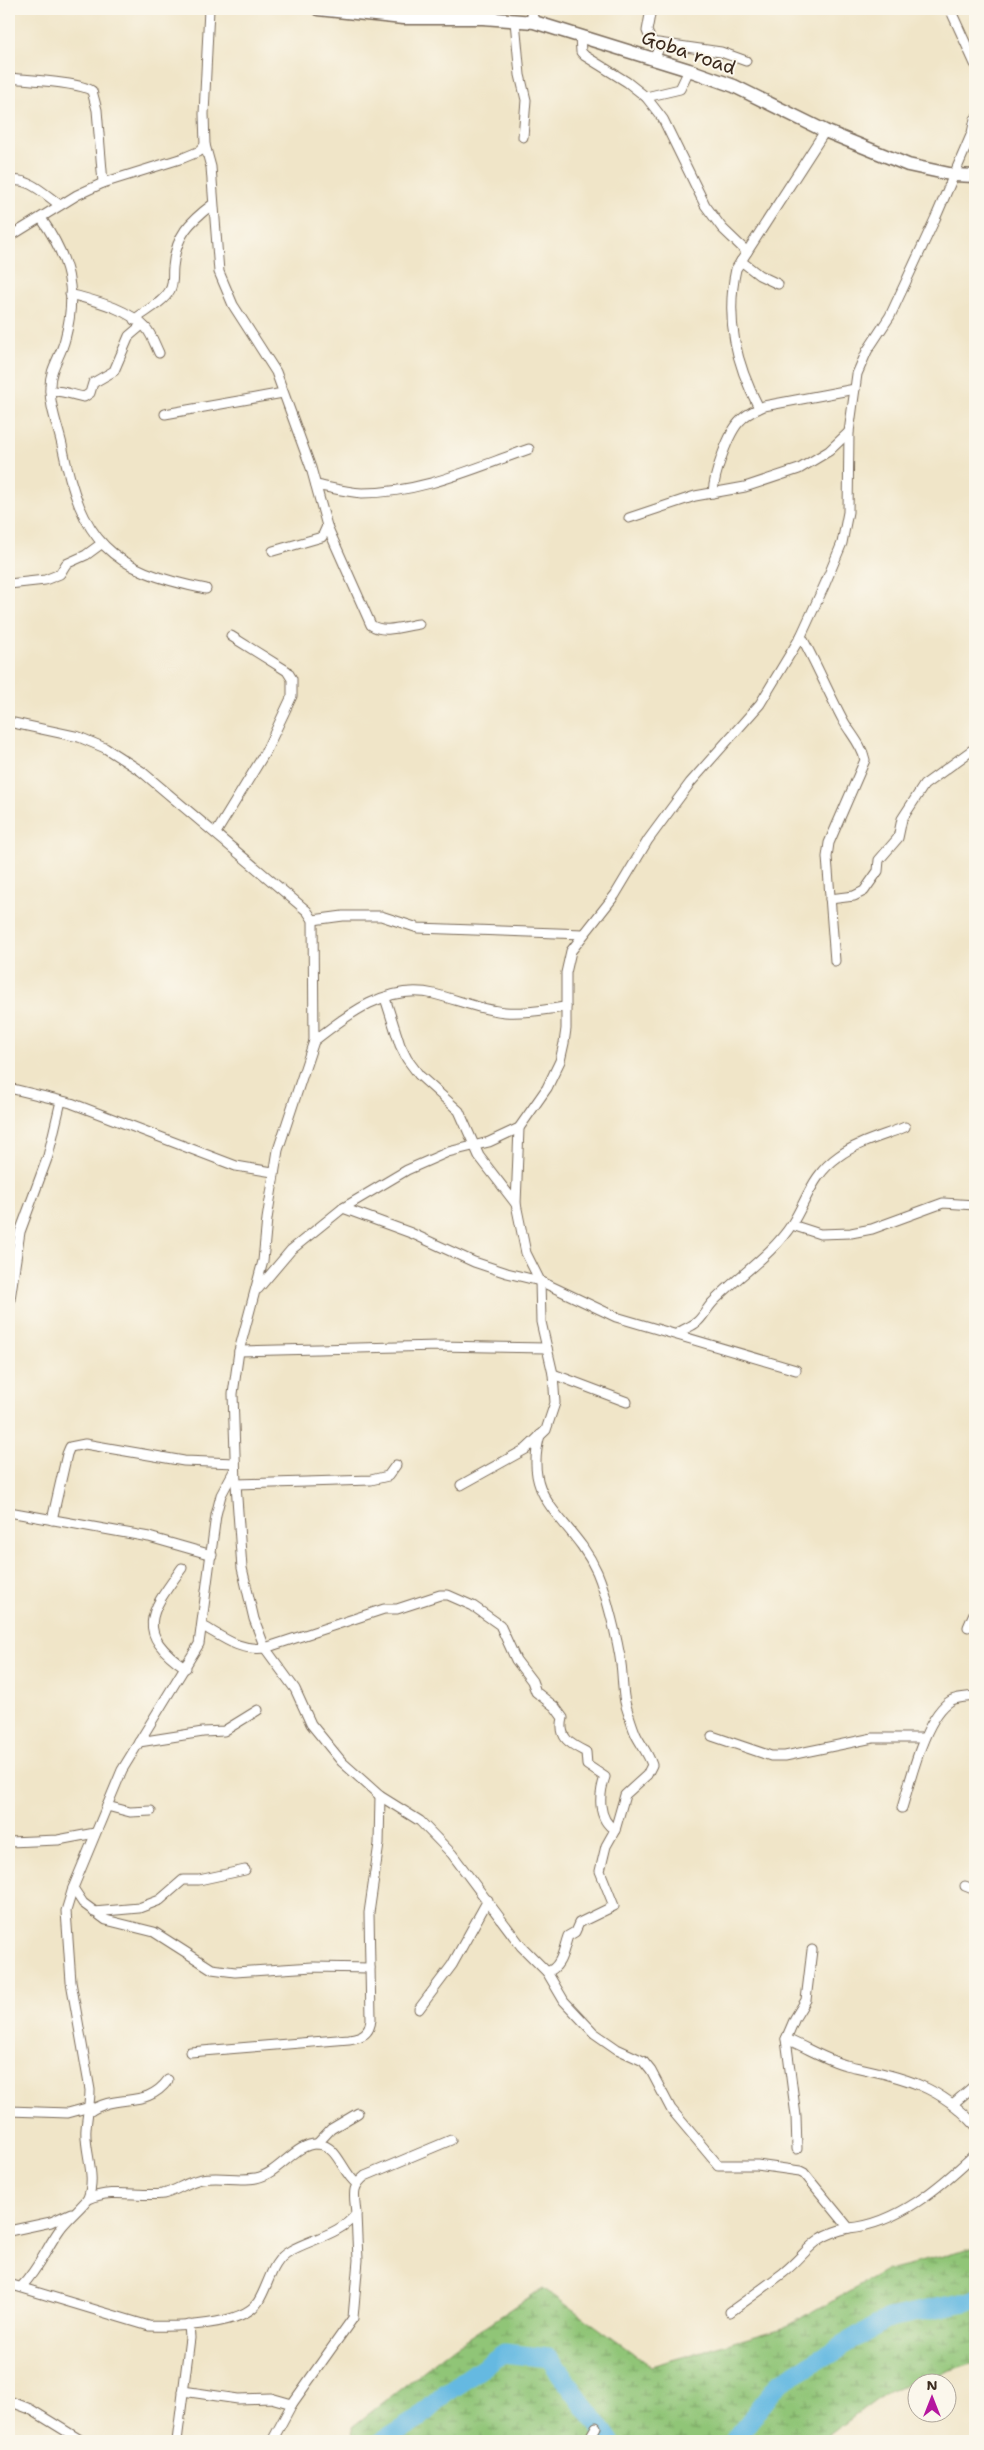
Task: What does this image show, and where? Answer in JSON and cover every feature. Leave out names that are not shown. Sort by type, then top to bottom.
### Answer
[{"type":"street","points":[[209,9],[205,145],[211,167],[219,272],[233,305],[276,372],[316,485],[327,526],[371,625],[378,629],[385,629],[419,624]]},
{"type":"street","name":"Goba road","points":[[318,9],[403,18],[534,22],[689,70],[734,86],[825,131],[908,165],[954,175],[975,176]]},
{"type":"street","points":[[532,9],[534,22]]},
{"type":"street","points":[[652,9],[647,31],[651,40],[658,43],[720,52],[746,61]]},
{"type":"street","points":[[950,9],[975,64]]},
{"type":"street","points":[[516,21],[520,75],[526,100],[523,137]]},
{"type":"street","points":[[580,36],[581,52],[627,82],[646,98],[663,119],[705,205],[722,228],[747,252]]},
{"type":"street","points":[[654,59],[660,49],[658,43]]},
{"type":"street","points":[[646,98],[680,89],[689,70]]},
{"type":"street","points":[[9,78],[73,85],[88,88],[92,91],[97,110],[103,183]]},
{"type":"street","points":[[256,1291],[291,1250],[343,1208],[406,1170],[448,1152],[489,1142],[519,1128],[547,1088],[560,1061],[566,1029],[566,973],[572,952],[615,895],[648,840],[685,790],[760,704],[801,636],[842,543],[848,512],[849,432],[857,374],[867,351],[890,316],[954,175],[972,133],[975,119]]},
{"type":"street","points":[[759,408],[741,369],[732,338],[733,280],[741,261],[825,131]]},
{"type":"street","points":[[9,237],[60,205],[103,183],[183,158],[200,151],[205,145]]},
{"type":"street","points":[[9,181],[27,182],[60,205]]},
{"type":"street","points":[[50,391],[62,390],[72,395],[84,397],[90,393],[92,382],[114,371],[129,336],[138,323],[170,290],[174,258],[184,230],[192,219],[214,204]]},
{"type":"street","points":[[41,218],[57,240],[69,271],[68,323],[65,341],[52,368],[50,391],[68,478],[92,532],[101,544],[120,560],[144,573],[206,589]]},
{"type":"street","points":[[741,261],[759,275],[778,284]]},
{"type":"street","points":[[70,294],[106,305],[138,323],[151,336],[158,353]]},
{"type":"street","points":[[713,493],[718,466],[740,421],[759,408],[854,389]]},
{"type":"street","points":[[165,414],[283,393]]},
{"type":"street","points":[[629,518],[696,496],[745,487],[799,469],[830,451],[849,432]]},
{"type":"street","points":[[316,485],[360,493],[384,492],[452,478],[529,449]]},
{"type":"street","points":[[273,551],[322,537],[327,526]]},
{"type":"street","points":[[9,584],[60,574],[66,564],[86,555],[101,544]]},
{"type":"street","points":[[216,833],[266,751],[292,696],[292,679],[287,670],[231,636]]},
{"type":"street","points":[[801,636],[822,673],[841,717],[861,748],[865,760],[829,843],[827,857],[835,961]]},
{"type":"street","points":[[9,722],[79,737],[105,748],[141,771],[307,911],[313,920],[314,1041],[278,1150],[273,1172],[263,1261],[239,1352],[233,1394],[236,1484],[242,1568],[246,1593],[265,1648],[295,1689],[311,1724],[342,1762],[380,1796],[420,1821],[452,1854],[521,1946],[547,1972],[564,2001],[594,2033],[618,2049],[643,2061],[671,2109],[718,2165],[757,2165],[800,2171],[804,2173],[849,2228]]},
{"type":"street","points":[[830,899],[854,896],[864,892],[878,871],[879,860],[898,838],[902,819],[924,785],[975,748]]},
{"type":"street","points":[[313,920],[343,916],[381,916],[418,928],[584,934]]},
{"type":"street","points":[[314,1041],[362,1005],[405,992],[432,994],[488,1010],[507,1012],[566,1007]]},
{"type":"street","points":[[385,998],[400,1045],[407,1059],[419,1075],[459,1111],[484,1163],[516,1204]]},
{"type":"street","points":[[9,1088],[61,1101],[136,1126],[236,1166],[273,1172]]},
{"type":"street","points":[[9,1306],[20,1232],[48,1156],[61,1101]]},
{"type":"street","points":[[677,1334],[699,1321],[713,1302],[760,1260],[792,1225],[808,1190],[819,1173],[828,1164],[839,1155],[859,1145],[905,1126]]},
{"type":"street","points":[[461,1485],[526,1449],[546,1430],[555,1403],[552,1374],[541,1322],[540,1281],[526,1253],[516,1204],[519,1128]]},
{"type":"street","points":[[792,1225],[820,1234],[851,1233],[872,1230],[943,1203],[975,1205]]},
{"type":"street","points":[[343,1208],[411,1233],[474,1262],[507,1274],[540,1281],[616,1318],[677,1334],[796,1370]]},
{"type":"street","points":[[239,1352],[438,1346],[547,1348]]},
{"type":"street","points":[[552,1374],[627,1402]]},
{"type":"street","points":[[540,1435],[535,1468],[540,1492],[576,1537],[597,1573],[621,1662],[625,1704],[636,1735],[647,1751],[652,1765],[647,1775],[625,1796],[615,1830],[606,1846],[600,1871],[614,1906],[579,1923],[575,1932],[568,1936],[559,1963],[554,1970],[547,1972]]},
{"type":"street","points":[[52,1520],[67,1454],[70,1447],[76,1444],[184,1461],[236,1465]]},
{"type":"street","points":[[236,1484],[371,1480],[388,1476],[396,1464]]},
{"type":"street","points":[[88,2199],[91,2175],[86,2130],[90,2109],[90,2090],[68,1950],[66,1911],[73,1888],[122,1770],[199,1644],[212,1555],[213,1531],[221,1496],[236,1465]]},
{"type":"street","points":[[9,1512],[149,1537],[212,1555]]},
{"type":"street","points":[[182,1568],[157,1603],[152,1627],[154,1637],[159,1646],[186,1668]]},
{"type":"street","points":[[203,1626],[236,1646],[250,1650],[265,1648],[384,1608],[397,1609],[440,1595],[461,1600],[500,1625],[516,1660],[532,1681],[536,1692],[555,1707],[562,1718],[560,1728],[568,1743],[586,1752],[587,1765],[605,1777],[600,1790],[601,1809],[609,1826],[615,1830]]},
{"type":"street","points":[[968,1627],[975,1611]]},
{"type":"street","points":[[902,1808],[924,1738],[943,1708],[953,1700],[975,1696]]},
{"type":"street","points":[[139,1742],[224,1731],[258,1710]]},
{"type":"street","points":[[712,1736],[771,1756],[786,1756],[873,1738],[924,1738]]},
{"type":"street","points":[[190,2052],[349,2039],[363,2036],[367,2032],[371,2019],[369,1913],[379,1844],[380,1796]]},
{"type":"street","points":[[107,1806],[130,1812],[151,1811]]},
{"type":"street","points":[[9,1842],[58,1840],[95,1834]]},
{"type":"street","points":[[94,1912],[139,1908],[160,1900],[183,1880],[199,1880],[245,1870]]},
{"type":"street","points":[[965,1886],[975,1890]]},
{"type":"street","points":[[73,1888],[94,1912],[113,1923],[154,1932],[212,1969],[222,1972],[314,1968],[370,1968]]},
{"type":"street","points":[[419,2008],[452,1965],[488,1900]]},
{"type":"street","points":[[797,2150],[796,2116],[786,2039],[795,2018],[806,2000],[812,1950]]},
{"type":"street","points":[[786,2039],[846,2065],[904,2078],[954,2103],[975,2125]]},
{"type":"street","points":[[9,2111],[68,2113],[90,2109],[99,2105],[142,2098],[159,2092],[168,2080]]},
{"type":"street","points":[[954,2103],[975,2085]]},
{"type":"street","points":[[317,2144],[331,2129],[358,2113]]},
{"type":"street","points":[[272,2441],[292,2404],[353,2318],[358,2260],[354,2190],[356,2184],[366,2176],[451,2140]]},
{"type":"street","points":[[21,2287],[32,2275],[59,2230],[73,2212],[88,2199],[98,2194],[162,2194],[201,2179],[257,2178],[280,2167],[298,2150],[317,2144],[328,2146],[336,2155],[348,2177],[356,2184]]},
{"type":"street","points":[[730,2312],[785,2271],[818,2239],[831,2232],[880,2219],[926,2197],[949,2180],[975,2154]]},
{"type":"street","points":[[9,2231],[51,2222],[73,2212]]},
{"type":"street","points":[[9,2284],[149,2326],[216,2322],[238,2316],[250,2310],[258,2302],[281,2258],[290,2251],[323,2237],[351,2220],[356,2214]]},
{"type":"street","points":[[177,2441],[190,2338],[189,2324]]},
{"type":"street","points":[[183,2390],[238,2399],[271,2398],[292,2404]]},
{"type":"street","points":[[9,2401],[30,2409],[82,2441]]},
{"type":"street","points":[[588,2441],[596,2427]]},
{"type":"green space","points":[[975,2248],[975,2362],[945,2372],[906,2372],[906,2385],[890,2390],[821,2441],[353,2441],[352,2427],[454,2347],[543,2288],[651,2366],[783,2328],[884,2271]]},
{"type":"waterway","points":[[734,2441],[779,2383],[889,2318],[975,2300]]},
{"type":"waterway","points":[[382,2441],[419,2418],[447,2392],[504,2353],[549,2358],[610,2441]]}]
